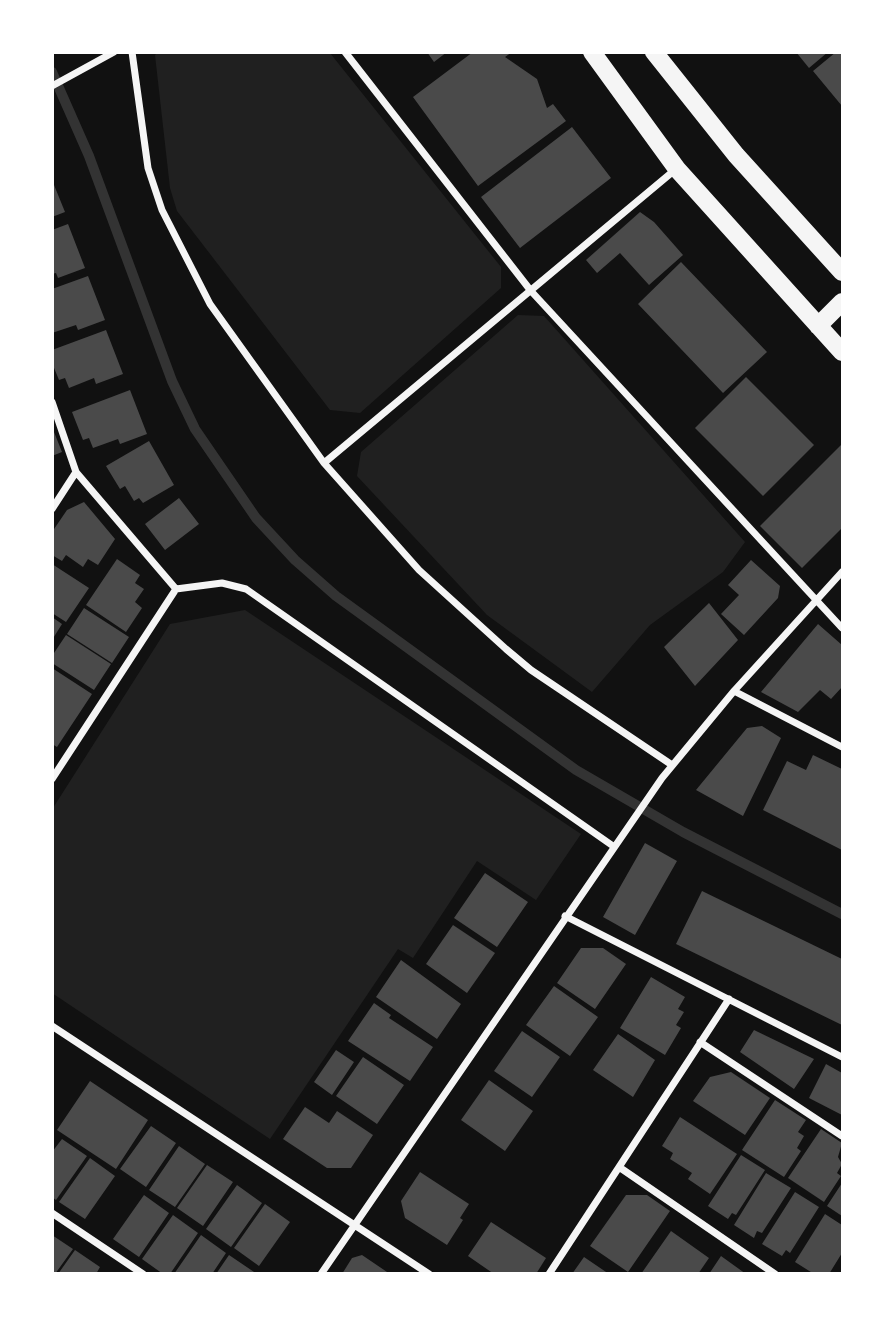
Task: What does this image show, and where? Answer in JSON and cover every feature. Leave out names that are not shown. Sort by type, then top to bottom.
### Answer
[{"type":"main road","points":[[592,52],[677,169],[842,352]]},
{"type":"main road","points":[[654,52],[736,155],[842,272]]},
{"type":"main road","points":[[818,326],[842,302]]},
{"type":"street","points":[[52,86],[114,52]]},
{"type":"street","points":[[132,52],[149,168],[167,221],[209,304],[324,463],[419,570],[497,641],[531,670],[672,765]]},
{"type":"street","points":[[345,52],[531,291],[842,628]]},
{"type":"street","points":[[324,463],[677,169]]},
{"type":"street","points":[[52,402],[76,472],[176,589]]},
{"type":"street","points":[[52,509],[76,472]]},
{"type":"street","points":[[321,1273],[662,778],[734,691],[842,572]]},
{"type":"street","points":[[52,779],[176,589],[222,583],[246,589],[613,846]]},
{"type":"street","points":[[734,691],[842,747]]},
{"type":"street","points":[[565,916],[842,1056]]},
{"type":"street","points":[[549,1273],[729,999]]},
{"type":"street","points":[[52,1038],[55,1028],[429,1273]]},
{"type":"street","points":[[700,1042],[842,1136]]},
{"type":"street","points":[[618,1167],[775,1273]]},
{"type":"street","points":[[52,1213],[143,1273]]},
{"type":"shaded area","points":[[158,52],[330,53],[501,267],[501,288],[360,413],[330,410],[177,211],[170,188],[155,55]]},
{"type":"shaded area","points":[[518,315],[544,316],[745,542],[723,572],[650,625],[592,692],[487,615],[357,476],[361,452]]},
{"type":"shaded area","points":[[245,610],[581,834],[536,900],[477,861],[413,958],[398,949],[270,1139],[52,993],[53,808],[170,624]]},
{"type":"building","points":[[427,52],[447,52],[434,62]]},
{"type":"building","points":[[473,52],[512,52],[505,57],[537,79],[547,108],[553,104],[566,121],[478,186],[413,97]]},
{"type":"building","points":[[796,52],[828,52],[809,68]]},
{"type":"building","points":[[836,52],[842,52],[842,106],[813,71]]},
{"type":"building","points":[[572,127],[611,178],[520,248],[481,197]]},
{"type":"building","points":[[52,180],[65,212],[52,217]]},
{"type":"building","points":[[640,212],[654,222],[683,255],[649,285],[620,253],[597,273],[586,260]]},
{"type":"building","points":[[68,224],[85,268],[58,278],[56,273],[52,274],[52,230]]},
{"type":"building","points":[[681,262],[767,352],[723,393],[638,304]]},
{"type":"building","points":[[88,276],[105,320],[78,330],[76,325],[52,333],[52,289]]},
{"type":"building","points":[[106,330],[123,374],[96,384],[94,378],[69,388],[65,378],[59,380],[52,363],[52,350]]},
{"type":"building","points":[[746,377],[814,445],[763,496],[695,428]]},
{"type":"building","points":[[130,390],[147,434],[120,444],[118,439],[93,448],[89,438],[83,440],[72,412]]},
{"type":"building","points":[[52,427],[62,452],[52,456]]},
{"type":"building","points":[[149,441],[174,485],[143,503],[139,498],[134,501],[125,486],[120,489],[106,466]]},
{"type":"building","points":[[842,444],[842,528],[802,568],[760,526]]},
{"type":"building","points":[[179,498],[199,524],[165,550],[145,524]]},
{"type":"building","points":[[84,502],[115,539],[98,565],[88,559],[83,567],[66,555],[62,561],[52,555],[52,532],[67,510]]},
{"type":"building","points":[[117,559],[140,575],[135,583],[144,589],[135,602],[142,608],[126,632],[86,605]]},
{"type":"building","points":[[751,560],[780,586],[778,598],[744,635],[721,614],[739,595],[728,585]]},
{"type":"building","points":[[52,564],[89,588],[66,622],[52,613]]},
{"type":"building","points":[[709,603],[738,640],[695,686],[664,647]]},
{"type":"building","points":[[84,608],[129,637],[112,663],[67,634]]},
{"type":"building","points":[[52,617],[62,624],[52,640]]},
{"type":"building","points":[[818,624],[842,645],[842,687],[831,699],[820,690],[798,712],[761,692]]},
{"type":"building","points":[[66,635],[111,664],[94,690],[52,663],[52,656]]},
{"type":"building","points":[[52,668],[92,694],[57,747],[52,744]]},
{"type":"building","points":[[762,726],[781,738],[743,816],[696,790],[747,728]]},
{"type":"building","points":[[813,755],[842,769],[842,850],[763,810],[787,761],[806,770]]},
{"type":"building","points":[[645,843],[677,861],[635,935],[603,917]]},
{"type":"building","points":[[485,873],[528,902],[497,947],[454,918]]},
{"type":"building","points":[[702,891],[842,959],[842,1025],[676,944]]},
{"type":"building","points":[[453,925],[495,953],[467,993],[426,964]]},
{"type":"building","points":[[581,948],[603,948],[626,964],[595,1009],[557,983]]},
{"type":"building","points":[[401,960],[461,1004],[437,1039],[376,997]]},
{"type":"building","points":[[651,977],[685,997],[678,1009],[684,1012],[676,1025],[681,1028],[665,1055],[620,1028]]},
{"type":"building","points":[[554,986],[598,1017],[570,1056],[526,1025]]},
{"type":"building","points":[[374,1003],[391,1015],[389,1018],[433,1047],[410,1081],[348,1041]]},
{"type":"building","points":[[754,1030],[814,1059],[794,1089],[740,1052]]},
{"type":"building","points":[[522,1031],[560,1057],[532,1097],[494,1071]]},
{"type":"building","points":[[618,1034],[655,1060],[633,1097],[593,1070]]},
{"type":"building","points":[[336,1050],[354,1062],[332,1095],[314,1082]]},
{"type":"building","points":[[363,1057],[404,1085],[377,1124],[336,1096]]},
{"type":"building","points":[[826,1064],[842,1073],[842,1115],[809,1098]]},
{"type":"building","points":[[731,1072],[770,1098],[745,1135],[693,1101],[710,1077]]},
{"type":"building","points":[[489,1080],[533,1111],[505,1151],[461,1120]]},
{"type":"building","points":[[90,1081],[148,1120],[116,1169],[57,1130]]},
{"type":"building","points":[[775,1100],[806,1120],[798,1132],[804,1136],[797,1148],[801,1151],[784,1177],[742,1150]]},
{"type":"building","points":[[305,1107],[329,1123],[337,1111],[373,1135],[351,1168],[327,1168],[283,1139]]},
{"type":"building","points":[[680,1117],[737,1154],[710,1194],[688,1179],[692,1173],[670,1159],[673,1153],[662,1146]]},
{"type":"building","points":[[151,1126],[176,1143],[146,1187],[120,1169]]},
{"type":"building","points":[[821,1129],[842,1143],[838,1157],[842,1164],[837,1173],[841,1176],[824,1202],[788,1178]]},
{"type":"building","points":[[62,1139],[87,1156],[56,1200],[52,1197],[52,1152]]},
{"type":"building","points":[[179,1146],[205,1164],[175,1207],[149,1190]]},
{"type":"building","points":[[741,1155],[765,1170],[736,1215],[732,1213],[728,1219],[708,1206]]},
{"type":"building","points":[[90,1158],[115,1176],[85,1219],[59,1202]]},
{"type":"building","points":[[207,1165],[233,1182],[203,1226],[177,1208]]},
{"type":"building","points":[[420,1172],[469,1204],[460,1218],[463,1220],[447,1245],[405,1218],[401,1201]]},
{"type":"building","points":[[766,1173],[791,1188],[762,1233],[757,1231],[754,1238],[734,1225]]},
{"type":"building","points":[[842,1183],[842,1216],[827,1206]]},
{"type":"building","points":[[237,1185],[262,1203],[231,1247],[206,1229]]},
{"type":"building","points":[[795,1192],[819,1207],[790,1253],[786,1250],[782,1256],[762,1244]]},
{"type":"building","points":[[144,1195],[169,1213],[139,1257],[113,1239]]},
{"type":"building","points":[[626,1195],[647,1195],[670,1211],[628,1272],[590,1246]]},
{"type":"building","points":[[265,1204],[290,1222],[259,1266],[234,1248]]},
{"type":"building","points":[[825,1214],[842,1225],[842,1253],[829,1274],[814,1274],[795,1262]]},
{"type":"building","points":[[173,1215],[198,1233],[170,1274],[163,1274],[142,1259]]},
{"type":"building","points":[[491,1222],[546,1258],[536,1274],[494,1274],[468,1256]]},
{"type":"building","points":[[671,1231],[709,1258],[698,1274],[641,1274]]},
{"type":"building","points":[[52,1235],[73,1249],[55,1274],[52,1274]]},
{"type":"building","points":[[201,1235],[226,1253],[212,1274],[174,1274]]},
{"type":"building","points":[[75,1250],[100,1267],[96,1274],[58,1274]]},
{"type":"building","points":[[229,1255],[257,1274],[216,1274]]},
{"type":"building","points":[[362,1255],[390,1274],[342,1274],[352,1258]]},
{"type":"building","points":[[721,1256],[746,1274],[709,1274]]},
{"type":"building","points":[[584,1257],[609,1274],[572,1274]]},
{"type":"waterway","points":[[52,72],[89,156],[172,381],[195,429],[256,518],[295,560],[336,596],[576,770],[683,832],[842,914]]}]
